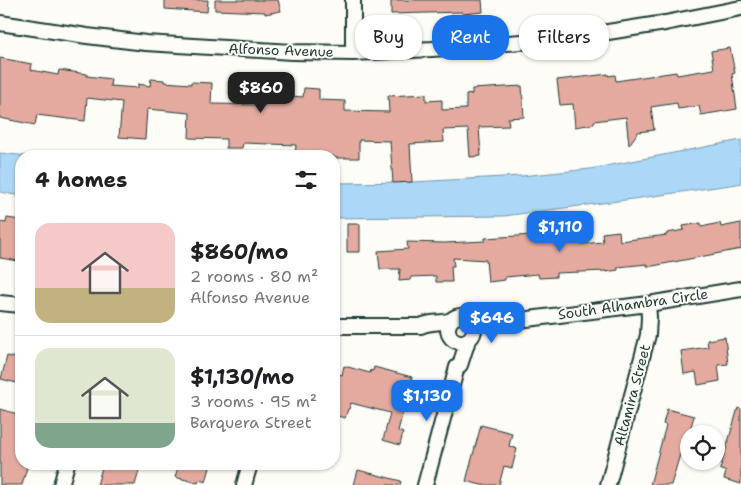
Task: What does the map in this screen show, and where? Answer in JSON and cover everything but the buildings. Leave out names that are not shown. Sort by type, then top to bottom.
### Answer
[{"type":"street","points":[[353,0],[353,53]]},
{"type":"street","name":"Alfonso Avenue","points":[[0,23],[146,43],[353,53],[442,49],[570,38],[741,8]]},
{"type":"street","name":"South Alhambra Circle","points":[[471,322],[496,322],[648,304],[741,289]]},
{"type":"street","points":[[0,303],[15,304]]},
{"type":"street","name":"Altamira Street","points":[[608,485],[648,335],[648,304]]},
{"type":"street","points":[[340,326],[421,326],[428,323],[445,323],[456,317],[463,316],[471,322],[474,331],[460,365],[457,367],[425,485]]},
{"type":"street","points":[[451,320],[448,329],[452,339],[453,362],[457,367]]},
{"type":"street","name":"South Alhambra Circle","points":[[470,338],[490,329],[496,322]]},
{"type":"street","points":[[421,326],[460,342],[470,338]]},
{"type":"street","points":[[61,485],[65,470]]},
{"type":"street","points":[[244,485],[248,470]]},
{"type":"water","points":[[741,140],[741,183],[737,184],[504,216],[340,218],[340,183],[413,182],[521,176],[590,169]]},
{"type":"water","points":[[0,153],[15,155],[15,195],[0,192]]}]
